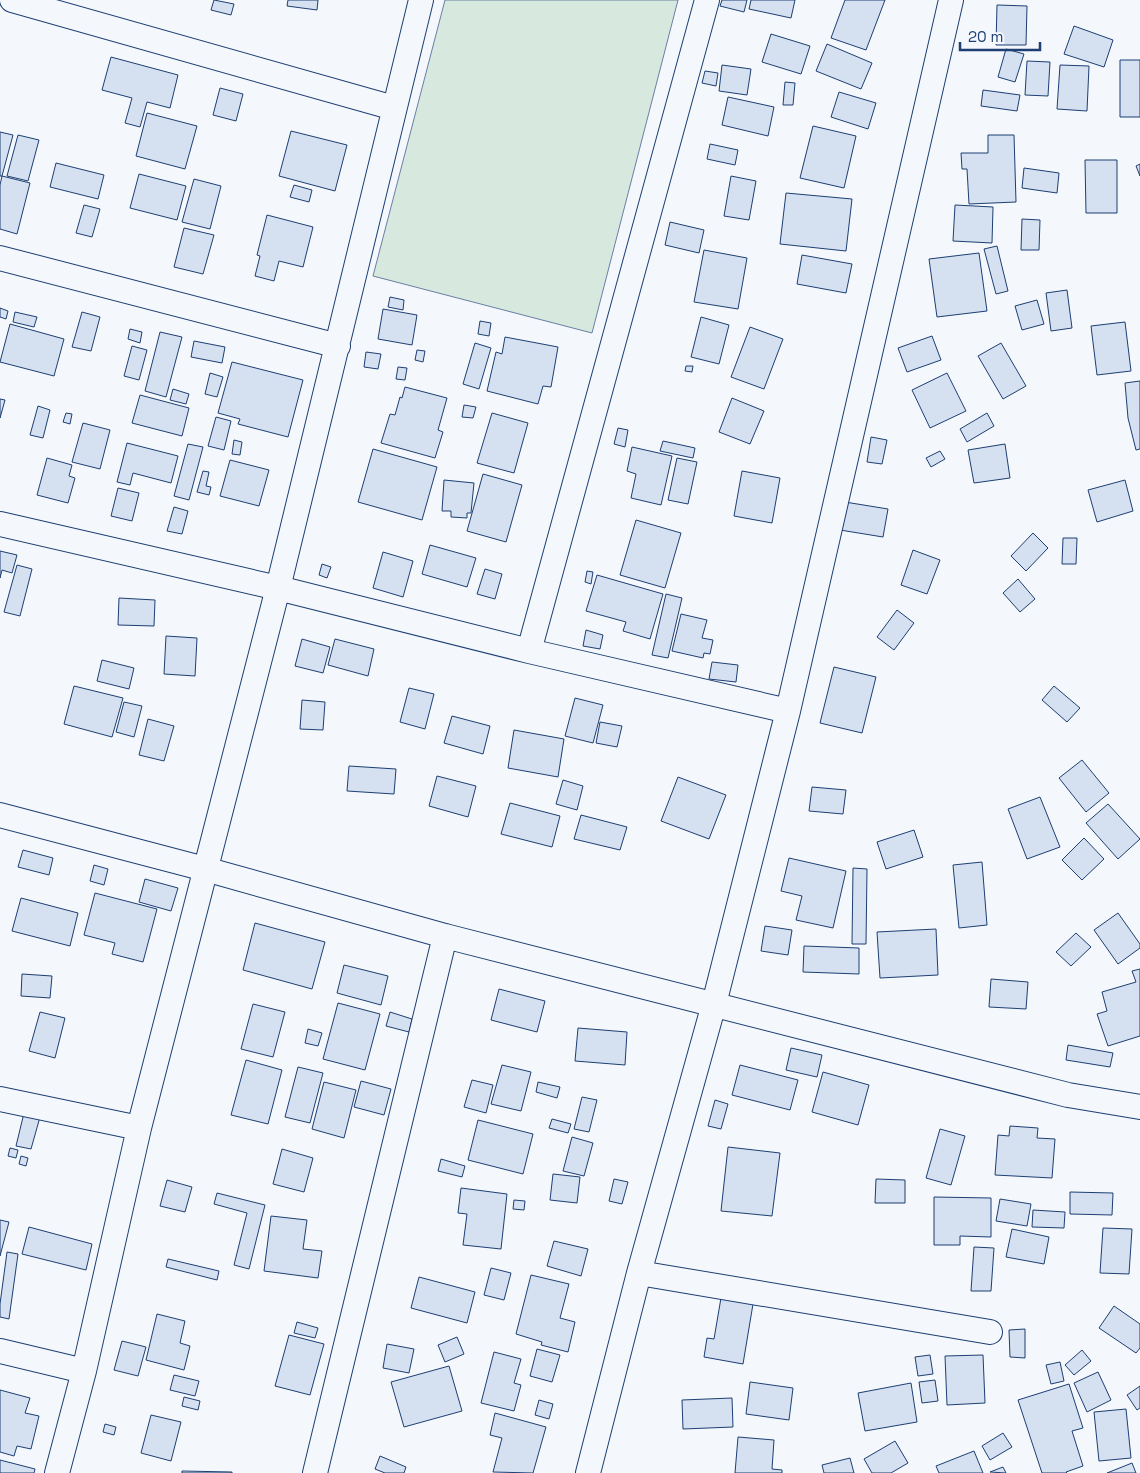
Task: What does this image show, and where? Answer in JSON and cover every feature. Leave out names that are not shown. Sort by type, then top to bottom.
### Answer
[{"type":"street","points":[[12,0],[394,108]]},
{"type":"street","points":[[57,1473],[84,1371],[139,1128],[278,588],[421,0]]},
{"type":"street","points":[[529,651],[707,0]]},
{"type":"street","points":[[588,1473],[639,1273],[714,1004],[788,711],[951,0]]},
{"type":"street","points":[[0,258],[338,346]]},
{"type":"street","points":[[0,524],[278,588],[529,651],[788,711]]},
{"type":"street","points":[[0,815],[205,869],[445,936],[1068,1095],[1140,1107]]},
{"type":"street","points":[[315,1473],[445,936]]},
{"type":"street","points":[[0,1098],[139,1128]]},
{"type":"street","points":[[639,1273],[990,1332]]},
{"type":"street","points":[[0,1350],[84,1371]]},
{"type":"shaded area","points":[[445,0],[678,0],[592,333],[373,276]]},
{"type":"building","points":[[214,0],[234,4],[231,15],[211,10]]},
{"type":"building","points":[[288,0],[318,0],[317,10],[287,6]]},
{"type":"building","points":[[722,0],[747,0],[744,12],[720,6]]},
{"type":"building","points":[[751,0],[795,0],[791,18],[749,9]]},
{"type":"building","points":[[845,0],[885,0],[866,50],[831,38]]},
{"type":"building","points":[[997,5],[1027,6],[1026,45],[996,45]]},
{"type":"building","points":[[1074,26],[1113,40],[1104,67],[1064,54]]},
{"type":"building","points":[[771,34],[810,46],[801,74],[762,62]]},
{"type":"building","points":[[827,44],[872,63],[861,89],[816,71]]},
{"type":"building","points":[[1006,49],[1024,54],[1015,82],[998,77]]},
{"type":"building","points":[[111,57],[178,75],[170,108],[147,102],[140,127],[125,123],[132,98],[102,90]]},
{"type":"building","points":[[1120,60],[1140,60],[1140,117],[1120,117]]},
{"type":"building","points":[[1027,61],[1050,62],[1048,96],[1025,95]]},
{"type":"building","points":[[722,65],[751,69],[747,95],[719,91]]},
{"type":"building","points":[[1060,65],[1089,66],[1087,111],[1057,109]]},
{"type":"building","points":[[705,71],[718,73],[716,86],[702,83]]},
{"type":"building","points":[[785,82],[795,83],[793,105],[783,105]]},
{"type":"building","points":[[220,88],[243,94],[236,121],[213,115]]},
{"type":"building","points":[[983,90],[1020,95],[1017,111],[981,106]]},
{"type":"building","points":[[839,92],[876,103],[868,129],[831,117]]},
{"type":"building","points":[[728,97],[774,107],[768,136],[722,125]]},
{"type":"building","points":[[147,113],[197,126],[185,169],[136,156]]},
{"type":"building","points":[[813,126],[856,136],[844,188],[800,178]]},
{"type":"building","points":[[291,131],[347,145],[335,191],[279,176]]},
{"type":"building","points":[[0,132],[13,135],[2,176],[0,176]]},
{"type":"building","points":[[18,135],[39,140],[28,181],[7,176]]},
{"type":"building","points":[[988,135],[1014,135],[1016,202],[969,204],[967,169],[962,169],[961,153],[988,153]]},
{"type":"building","points":[[710,144],[738,150],[735,165],[707,159]]},
{"type":"building","points":[[1085,160],[1117,160],[1117,213],[1086,213]]},
{"type":"building","points":[[56,163],[104,175],[98,199],[50,187]]},
{"type":"building","points":[[1140,164],[1140,176],[1136,166]]},
{"type":"building","points":[[1024,168],[1059,173],[1057,193],[1022,188]]},
{"type":"building","points":[[139,174],[186,186],[177,220],[130,208]]},
{"type":"building","points":[[2,176],[30,183],[17,234],[0,229],[0,185]]},
{"type":"building","points":[[731,176],[756,181],[749,220],[724,216]]},
{"type":"building","points":[[194,179],[221,186],[210,229],[182,222]]},
{"type":"building","points":[[294,185],[312,190],[309,202],[290,197]]},
{"type":"building","points":[[786,193],[852,199],[846,251],[780,244]]},
{"type":"building","points":[[84,205],[100,209],[92,237],[76,233]]},
{"type":"building","points":[[955,205],[993,207],[992,243],[953,241]]},
{"type":"building","points":[[267,215],[313,227],[303,267],[279,261],[274,281],[255,276],[260,256],[257,255]]},
{"type":"building","points":[[1022,219],[1040,220],[1039,250],[1021,250]]},
{"type":"building","points":[[670,222],[704,230],[699,253],[665,245]]},
{"type":"building","points":[[184,228],[214,235],[203,274],[174,267]]},
{"type":"building","points":[[997,246],[1008,291],[996,294],[984,249]]},
{"type":"building","points":[[704,250],[747,258],[738,309],[694,302]]},
{"type":"building","points":[[979,253],[987,311],[937,317],[929,259]]},
{"type":"building","points":[[802,255],[852,264],[846,293],[797,284]]},
{"type":"building","points":[[1067,290],[1072,328],[1051,331],[1046,293]]},
{"type":"building","points":[[390,297],[404,300],[403,310],[388,307]]},
{"type":"building","points":[[1037,300],[1044,324],[1022,330],[1015,306]]},
{"type":"building","points":[[0,308],[8,311],[6,319],[0,317]]},
{"type":"building","points":[[383,309],[417,315],[412,345],[378,339]]},
{"type":"building","points":[[15,312],[37,317],[34,327],[13,322]]},
{"type":"building","points":[[82,312],[100,317],[91,351],[72,347]]},
{"type":"building","points":[[701,317],[729,325],[719,364],[691,357]]},
{"type":"building","points":[[480,321],[491,323],[489,336],[478,334]]},
{"type":"building","points":[[1125,322],[1131,371],[1097,375],[1091,326]]},
{"type":"building","points":[[10,324],[64,339],[54,376],[0,362]]},
{"type":"building","points":[[750,327],[783,339],[764,389],[731,377]]},
{"type":"building","points":[[130,329],[142,332],[140,343],[128,339]]},
{"type":"building","points":[[160,332],[182,337],[166,397],[145,391]]},
{"type":"building","points":[[932,336],[941,360],[907,372],[898,348]]},
{"type":"building","points":[[505,337],[558,347],[551,387],[543,386],[538,404],[487,391],[496,352],[502,354]]},
{"type":"building","points":[[194,341],[225,347],[222,363],[191,357]]},
{"type":"building","points":[[475,343],[491,348],[479,389],[463,384]]},
{"type":"building","points":[[1001,343],[1026,386],[1003,399],[978,356]]},
{"type":"building","points":[[132,346],[147,350],[139,380],[124,376]]},
{"type":"building","points":[[417,350],[425,351],[423,362],[415,360]]},
{"type":"building","points":[[366,352],[381,354],[378,369],[364,367]]},
{"type":"building","points":[[232,362],[303,380],[288,437],[238,424],[240,419],[218,413]]},
{"type":"building","points":[[686,366],[693,366],[692,372],[685,371]]},
{"type":"building","points":[[398,367],[407,368],[405,380],[396,379]]},
{"type":"building","points":[[210,373],[223,377],[217,397],[205,394]]},
{"type":"building","points":[[947,373],[966,411],[930,428],[912,390]]},
{"type":"building","points":[[1140,381],[1140,449],[1136,450],[1128,418],[1125,383]]},
{"type":"building","points":[[405,387],[447,398],[438,430],[443,432],[435,458],[381,443],[390,414],[395,415]]},
{"type":"building","points":[[173,389],[189,394],[186,404],[170,400]]},
{"type":"building","points":[[140,395],[189,408],[182,436],[132,423]]},
{"type":"building","points":[[732,398],[764,411],[750,444],[719,432]]},
{"type":"building","points":[[0,399],[5,400],[0,418]]},
{"type":"building","points":[[464,405],[476,407],[473,418],[462,417]]},
{"type":"building","points":[[38,406],[50,410],[43,438],[30,435]]},
{"type":"building","points":[[66,413],[72,414],[70,424],[63,422]]},
{"type":"building","points":[[492,413],[528,423],[514,473],[477,463]]},
{"type":"building","points":[[987,413],[994,426],[967,442],[960,429]]},
{"type":"building","points":[[216,417],[231,421],[224,450],[208,446]]},
{"type":"building","points":[[83,423],[110,430],[100,469],[72,462]]},
{"type":"building","points":[[618,428],[628,430],[625,447],[614,444]]},
{"type":"building","points":[[871,437],[887,440],[882,464],[867,462]]},
{"type":"building","points":[[234,440],[242,442],[240,455],[232,454]]},
{"type":"building","points":[[663,441],[695,448],[693,458],[660,451]]},
{"type":"building","points":[[127,443],[178,456],[171,483],[133,473],[130,485],[117,482]]},
{"type":"building","points":[[188,444],[203,447],[189,500],[174,496]]},
{"type":"building","points":[[1005,444],[1010,478],[974,483],[968,450]]},
{"type":"building","points":[[632,447],[672,456],[661,505],[631,498],[636,474],[627,471]]},
{"type":"building","points":[[373,449],[437,467],[422,520],[358,502]]},
{"type":"building","points":[[940,451],[945,459],[931,467],[926,458]]},
{"type":"building","points":[[47,458],[72,465],[69,476],[75,478],[68,503],[37,495]]},
{"type":"building","points":[[677,458],[697,462],[688,504],[668,500]]},
{"type":"building","points":[[230,460],[269,470],[259,506],[220,496]]},
{"type":"building","points":[[203,471],[209,472],[206,486],[211,487],[209,495],[197,492]]},
{"type":"building","points":[[742,471],[780,478],[772,523],[734,516]]},
{"type":"building","points":[[483,474],[522,485],[506,542],[467,531]]},
{"type":"building","points":[[444,480],[474,483],[471,513],[467,513],[467,518],[451,517],[451,511],[442,511]]},
{"type":"building","points":[[1125,480],[1133,511],[1097,522],[1088,490]]},
{"type":"building","points":[[118,488],[139,493],[132,521],[111,516]]},
{"type":"building","points":[[845,502],[888,509],[883,537],[840,530]]},
{"type":"building","points":[[174,507],[188,511],[182,534],[167,531]]},
{"type":"building","points":[[636,520],[681,533],[665,588],[620,575]]},
{"type":"building","points":[[1033,533],[1048,548],[1026,571],[1011,556]]},
{"type":"building","points":[[1063,538],[1077,538],[1076,564],[1062,564]]},
{"type":"building","points":[[430,545],[476,558],[467,587],[422,574]]},
{"type":"building","points":[[913,550],[940,560],[927,594],[901,585]]},
{"type":"building","points":[[0,551],[17,555],[12,573],[2,570],[0,578]]},
{"type":"building","points":[[383,552],[413,561],[403,597],[373,588]]},
{"type":"building","points":[[322,564],[331,567],[327,578],[319,575]]},
{"type":"building","points":[[17,565],[32,569],[20,616],[4,612]]},
{"type":"building","points":[[485,569],[502,574],[495,599],[477,594]]},
{"type":"building","points":[[587,571],[593,572],[591,584],[585,582]]},
{"type":"building","points":[[597,575],[663,594],[650,639],[623,631],[626,622],[586,611]]},
{"type":"building","points":[[1018,579],[1035,599],[1020,612],[1003,593]]},
{"type":"building","points":[[666,594],[682,598],[668,658],[652,655]]},
{"type":"building","points":[[119,598],[155,600],[154,626],[118,625]]},
{"type":"building","points":[[897,610],[914,623],[894,650],[877,637]]},
{"type":"building","points":[[681,614],[707,620],[702,638],[713,640],[710,654],[704,653],[703,658],[672,651]]},
{"type":"building","points":[[586,630],[603,635],[600,649],[583,646]]},
{"type":"building","points":[[166,636],[197,638],[195,676],[164,674]]},
{"type":"building","points":[[302,639],[330,647],[323,673],[295,666]]},
{"type":"building","points":[[335,639],[374,649],[368,676],[328,665]]},
{"type":"building","points":[[102,660],[134,668],[129,689],[97,681]]},
{"type":"building","points":[[712,662],[738,665],[736,682],[709,679]]},
{"type":"building","points":[[834,667],[876,677],[862,733],[820,723]]},
{"type":"building","points":[[74,686],[123,698],[112,737],[64,724]]},
{"type":"building","points":[[1054,686],[1080,708],[1067,722],[1042,700]]},
{"type":"building","points":[[409,688],[434,694],[425,729],[400,722]]},
{"type":"building","points":[[575,698],[603,705],[593,743],[565,736]]},
{"type":"building","points":[[302,700],[325,702],[323,730],[300,729]]},
{"type":"building","points":[[124,702],[142,706],[134,737],[116,732]]},
{"type":"building","points":[[452,716],[490,726],[483,754],[444,743]]},
{"type":"building","points":[[148,719],[174,726],[164,761],[139,755]]},
{"type":"building","points":[[600,722],[622,726],[617,747],[596,743]]},
{"type":"building","points":[[514,730],[564,739],[558,777],[508,768]]},
{"type":"building","points":[[1082,760],[1109,793],[1086,812],[1059,778]]},
{"type":"building","points":[[349,766],[396,769],[394,794],[347,791]]},
{"type":"building","points":[[437,776],[476,786],[468,817],[429,806]]},
{"type":"building","points":[[678,777],[726,795],[709,839],[661,821]]},
{"type":"building","points":[[563,780],[583,786],[577,810],[556,804]]},
{"type":"building","points":[[812,787],[846,790],[843,814],[809,811]]},
{"type":"building","points":[[1040,797],[1060,847],[1027,859],[1008,809]]},
{"type":"building","points":[[510,803],[560,816],[552,847],[501,834]]},
{"type":"building","points":[[1108,804],[1140,839],[1118,859],[1086,823]]},
{"type":"building","points":[[581,815],[627,827],[620,850],[574,839]]},
{"type":"building","points":[[914,830],[923,857],[886,869],[877,842]]},
{"type":"building","points":[[1084,838],[1104,859],[1082,880],[1062,860]]},
{"type":"building","points":[[23,850],[53,858],[49,875],[18,867]]},
{"type":"building","points":[[789,858],[846,871],[833,928],[796,920],[802,896],[781,891]]},
{"type":"building","points":[[982,862],[987,925],[959,928],[953,865]]},
{"type":"building","points":[[94,865],[108,869],[104,885],[90,881]]},
{"type":"building","points":[[853,868],[867,869],[866,944],[852,944]]},
{"type":"building","points":[[145,879],[178,888],[171,911],[139,902]]},
{"type":"building","points":[[95,893],[157,909],[143,962],[112,954],[115,943],[84,935]]},
{"type":"building","points":[[21,898],[78,913],[70,946],[12,931]]},
{"type":"building","points":[[1118,913],[1140,944],[1140,948],[1118,964],[1094,930]]},
{"type":"building","points":[[255,923],[325,942],[312,989],[243,970]]},
{"type":"building","points":[[765,926],[792,930],[788,955],[761,951]]},
{"type":"building","points":[[936,929],[938,975],[880,978],[877,932]]},
{"type":"building","points":[[1076,933],[1091,947],[1071,966],[1056,952]]},
{"type":"building","points":[[804,946],[859,948],[859,974],[803,972]]},
{"type":"building","points":[[344,965],[388,976],[381,1005],[337,993]]},
{"type":"building","points":[[1140,969],[1140,1036],[1108,1046],[1097,1014],[1107,1011],[1102,992],[1136,982],[1132,971]]},
{"type":"building","points":[[22,974],[52,976],[50,998],[21,996]]},
{"type":"building","points":[[991,979],[1028,982],[1026,1009],[989,1007]]},
{"type":"building","points":[[499,989],[545,1001],[537,1032],[491,1020]]},
{"type":"building","points":[[338,1003],[380,1014],[365,1070],[323,1059]]},
{"type":"building","points":[[253,1004],[285,1012],[273,1057],[241,1049]]},
{"type":"building","points":[[40,1012],[65,1018],[55,1058],[29,1051]]},
{"type":"building","points":[[390,1012],[412,1019],[409,1032],[386,1026]]},
{"type":"building","points":[[578,1028],[627,1032],[625,1065],[575,1061]]},
{"type":"building","points":[[308,1029],[322,1033],[318,1046],[305,1043]]},
{"type":"building","points":[[1068,1045],[1113,1053],[1110,1067],[1066,1060]]},
{"type":"building","points":[[791,1048],[822,1055],[817,1077],[786,1070]]},
{"type":"building","points":[[246,1060],[282,1070],[268,1124],[231,1115]]},
{"type":"building","points":[[502,1065],[531,1072],[521,1111],[491,1104]]},
{"type":"building","points":[[740,1065],[798,1080],[790,1110],[732,1095]]},
{"type":"building","points":[[298,1067],[323,1073],[310,1123],[285,1117]]},
{"type":"building","points":[[823,1072],[869,1085],[858,1125],[812,1112]]},
{"type":"building","points":[[472,1080],[493,1085],[486,1113],[464,1107]]},
{"type":"building","points":[[361,1081],[391,1089],[384,1115],[354,1107]]},
{"type":"building","points":[[324,1082],[356,1090],[344,1138],[312,1129]]},
{"type":"building","points":[[538,1082],[560,1087],[557,1098],[536,1092]]},
{"type":"building","points":[[582,1097],[597,1100],[589,1132],[574,1129]]},
{"type":"building","points":[[715,1100],[728,1104],[721,1129],[708,1126]]},
{"type":"building","points":[[24,1113],[40,1117],[31,1149],[16,1146]]},
{"type":"building","points":[[552,1119],[571,1124],[568,1133],[549,1128]]},
{"type":"building","points":[[478,1120],[533,1134],[523,1174],[468,1160]]},
{"type":"building","points":[[1010,1126],[1038,1128],[1037,1138],[1055,1139],[1052,1178],[995,1175],[998,1135],[1009,1136]]},
{"type":"building","points":[[940,1129],[965,1136],[951,1185],[926,1178]]},
{"type":"building","points":[[572,1137],[593,1143],[584,1176],[563,1171]]},
{"type":"building","points":[[728,1147],[780,1153],[772,1216],[721,1211]]},
{"type":"building","points":[[10,1148],[18,1150],[16,1158],[8,1156]]},
{"type":"building","points":[[282,1149],[313,1158],[304,1192],[273,1184]]},
{"type":"building","points":[[21,1156],[28,1158],[26,1166],[19,1164]]},
{"type":"building","points":[[441,1159],[465,1166],[462,1177],[438,1171]]},
{"type":"building","points":[[553,1174],[580,1177],[577,1203],[550,1200]]},
{"type":"building","points":[[614,1179],[628,1182],[622,1204],[609,1201]]},
{"type":"building","points":[[876,1179],[905,1180],[905,1203],[875,1203]]},
{"type":"building","points":[[167,1180],[192,1187],[185,1212],[160,1206]]},
{"type":"building","points":[[461,1188],[507,1194],[501,1249],[463,1245],[467,1214],[458,1213]]},
{"type":"building","points":[[1070,1192],[1113,1193],[1112,1215],[1070,1214]]},
{"type":"building","points":[[217,1193],[265,1205],[249,1269],[234,1265],[247,1213],[214,1204]]},
{"type":"building","points":[[934,1197],[991,1198],[991,1237],[960,1236],[960,1245],[934,1245]]},
{"type":"building","points":[[1000,1199],[1031,1204],[1027,1226],[996,1221]]},
{"type":"building","points":[[514,1200],[525,1201],[524,1210],[513,1209]]},
{"type":"building","points":[[1033,1210],[1065,1212],[1064,1228],[1032,1227]]},
{"type":"building","points":[[271,1216],[307,1220],[303,1249],[322,1251],[318,1278],[264,1271]]},
{"type":"building","points":[[0,1220],[9,1222],[0,1256]]},
{"type":"building","points":[[29,1227],[92,1244],[86,1270],[22,1254]]},
{"type":"building","points":[[1103,1228],[1132,1229],[1129,1274],[1100,1273]]},
{"type":"building","points":[[1012,1229],[1049,1237],[1044,1264],[1006,1257]]},
{"type":"building","points":[[554,1241],[588,1249],[581,1276],[547,1266]]},
{"type":"building","points":[[974,1247],[994,1248],[991,1291],[971,1291]]},
{"type":"building","points":[[7,1252],[18,1254],[9,1319],[0,1317]]},
{"type":"building","points":[[168,1259],[219,1271],[217,1280],[166,1267]]},
{"type":"building","points":[[491,1268],[511,1273],[504,1300],[484,1295]]},
{"type":"building","points":[[531,1275],[569,1284],[560,1318],[575,1322],[568,1352],[541,1345],[542,1342],[516,1334]]},
{"type":"building","points":[[419,1277],[475,1292],[467,1323],[411,1308]]},
{"type":"building","points":[[722,1292],[754,1298],[743,1364],[704,1357],[707,1338],[714,1339]]},
{"type":"building","points":[[1114,1306],[1140,1324],[1140,1348],[1136,1353],[1099,1328]]},
{"type":"building","points":[[157,1314],[185,1321],[180,1343],[190,1346],[184,1370],[146,1360]]},
{"type":"building","points":[[297,1322],[318,1328],[315,1338],[294,1333]]},
{"type":"building","points":[[1025,1329],[1025,1358],[1010,1357],[1009,1330]]},
{"type":"building","points":[[289,1335],[324,1344],[310,1395],[275,1386]]},
{"type":"building","points":[[457,1337],[464,1354],[445,1362],[438,1345]]},
{"type":"building","points":[[122,1341],[146,1347],[138,1376],[114,1370]]},
{"type":"building","points":[[387,1344],[414,1349],[409,1373],[383,1368]]},
{"type":"building","points":[[537,1349],[560,1355],[552,1382],[530,1376]]},
{"type":"building","points":[[1082,1350],[1091,1361],[1074,1375],[1065,1365]]},
{"type":"building","points":[[494,1352],[521,1359],[514,1383],[521,1385],[514,1411],[481,1403]]},
{"type":"building","points":[[930,1355],[933,1374],[918,1376],[915,1357]]},
{"type":"building","points":[[983,1355],[985,1403],[947,1405],[945,1356]]},
{"type":"building","points":[[1060,1362],[1064,1381],[1051,1384],[1046,1365]]},
{"type":"building","points":[[449,1366],[462,1411],[404,1427],[391,1382]]},
{"type":"building","points":[[1098,1372],[1111,1400],[1087,1412],[1074,1383]]},
{"type":"building","points":[[174,1375],[199,1381],[195,1396],[170,1390]]},
{"type":"building","points":[[935,1380],[938,1401],[922,1403],[919,1382]]},
{"type":"building","points":[[750,1382],[793,1388],[789,1420],[746,1414]]},
{"type":"building","points":[[911,1383],[917,1422],[865,1431],[858,1393]]},
{"type":"building","points":[[1069,1384],[1083,1428],[1072,1431],[1083,1466],[1067,1473],[1042,1473],[1018,1400]]},
{"type":"building","points":[[1140,1386],[1140,1408],[1137,1410],[1127,1395]]},
{"type":"building","points":[[0,1390],[30,1398],[25,1413],[39,1416],[31,1449],[17,1446],[14,1456],[0,1452]]},
{"type":"building","points":[[184,1397],[200,1401],[198,1410],[182,1406]]},
{"type":"building","points":[[732,1398],[733,1427],[683,1429],[682,1400]]},
{"type":"building","points":[[539,1400],[553,1404],[549,1419],[535,1415]]},
{"type":"building","points":[[1126,1409],[1131,1458],[1099,1461],[1094,1412]]},
{"type":"building","points":[[495,1413],[546,1427],[533,1473],[493,1472],[502,1438],[490,1435]]},
{"type":"building","points":[[151,1415],[181,1422],[171,1461],[141,1453]]},
{"type":"building","points":[[105,1424],[116,1427],[114,1435],[103,1432]]},
{"type":"building","points":[[1003,1433],[1012,1447],[990,1460],[982,1446]]},
{"type":"building","points":[[738,1437],[774,1440],[772,1469],[782,1470],[782,1473],[735,1473]]},
{"type":"building","points":[[895,1441],[908,1463],[891,1473],[872,1473],[864,1459]]},
{"type":"building","points":[[974,1451],[983,1473],[939,1473],[936,1466]]},
{"type":"building","points":[[380,1456],[406,1467],[404,1473],[385,1473],[375,1469]]},
{"type":"building","points":[[850,1458],[854,1473],[824,1473],[822,1465]]},
{"type":"building","points":[[0,1460],[35,1469],[34,1473],[0,1473]]},
{"type":"building","points":[[1132,1463],[1136,1473],[1107,1473]]},
{"type":"building","points":[[1003,1467],[1006,1473],[990,1472]]},
{"type":"building","points":[[182,1471],[232,1472],[232,1473],[182,1473]]}]
